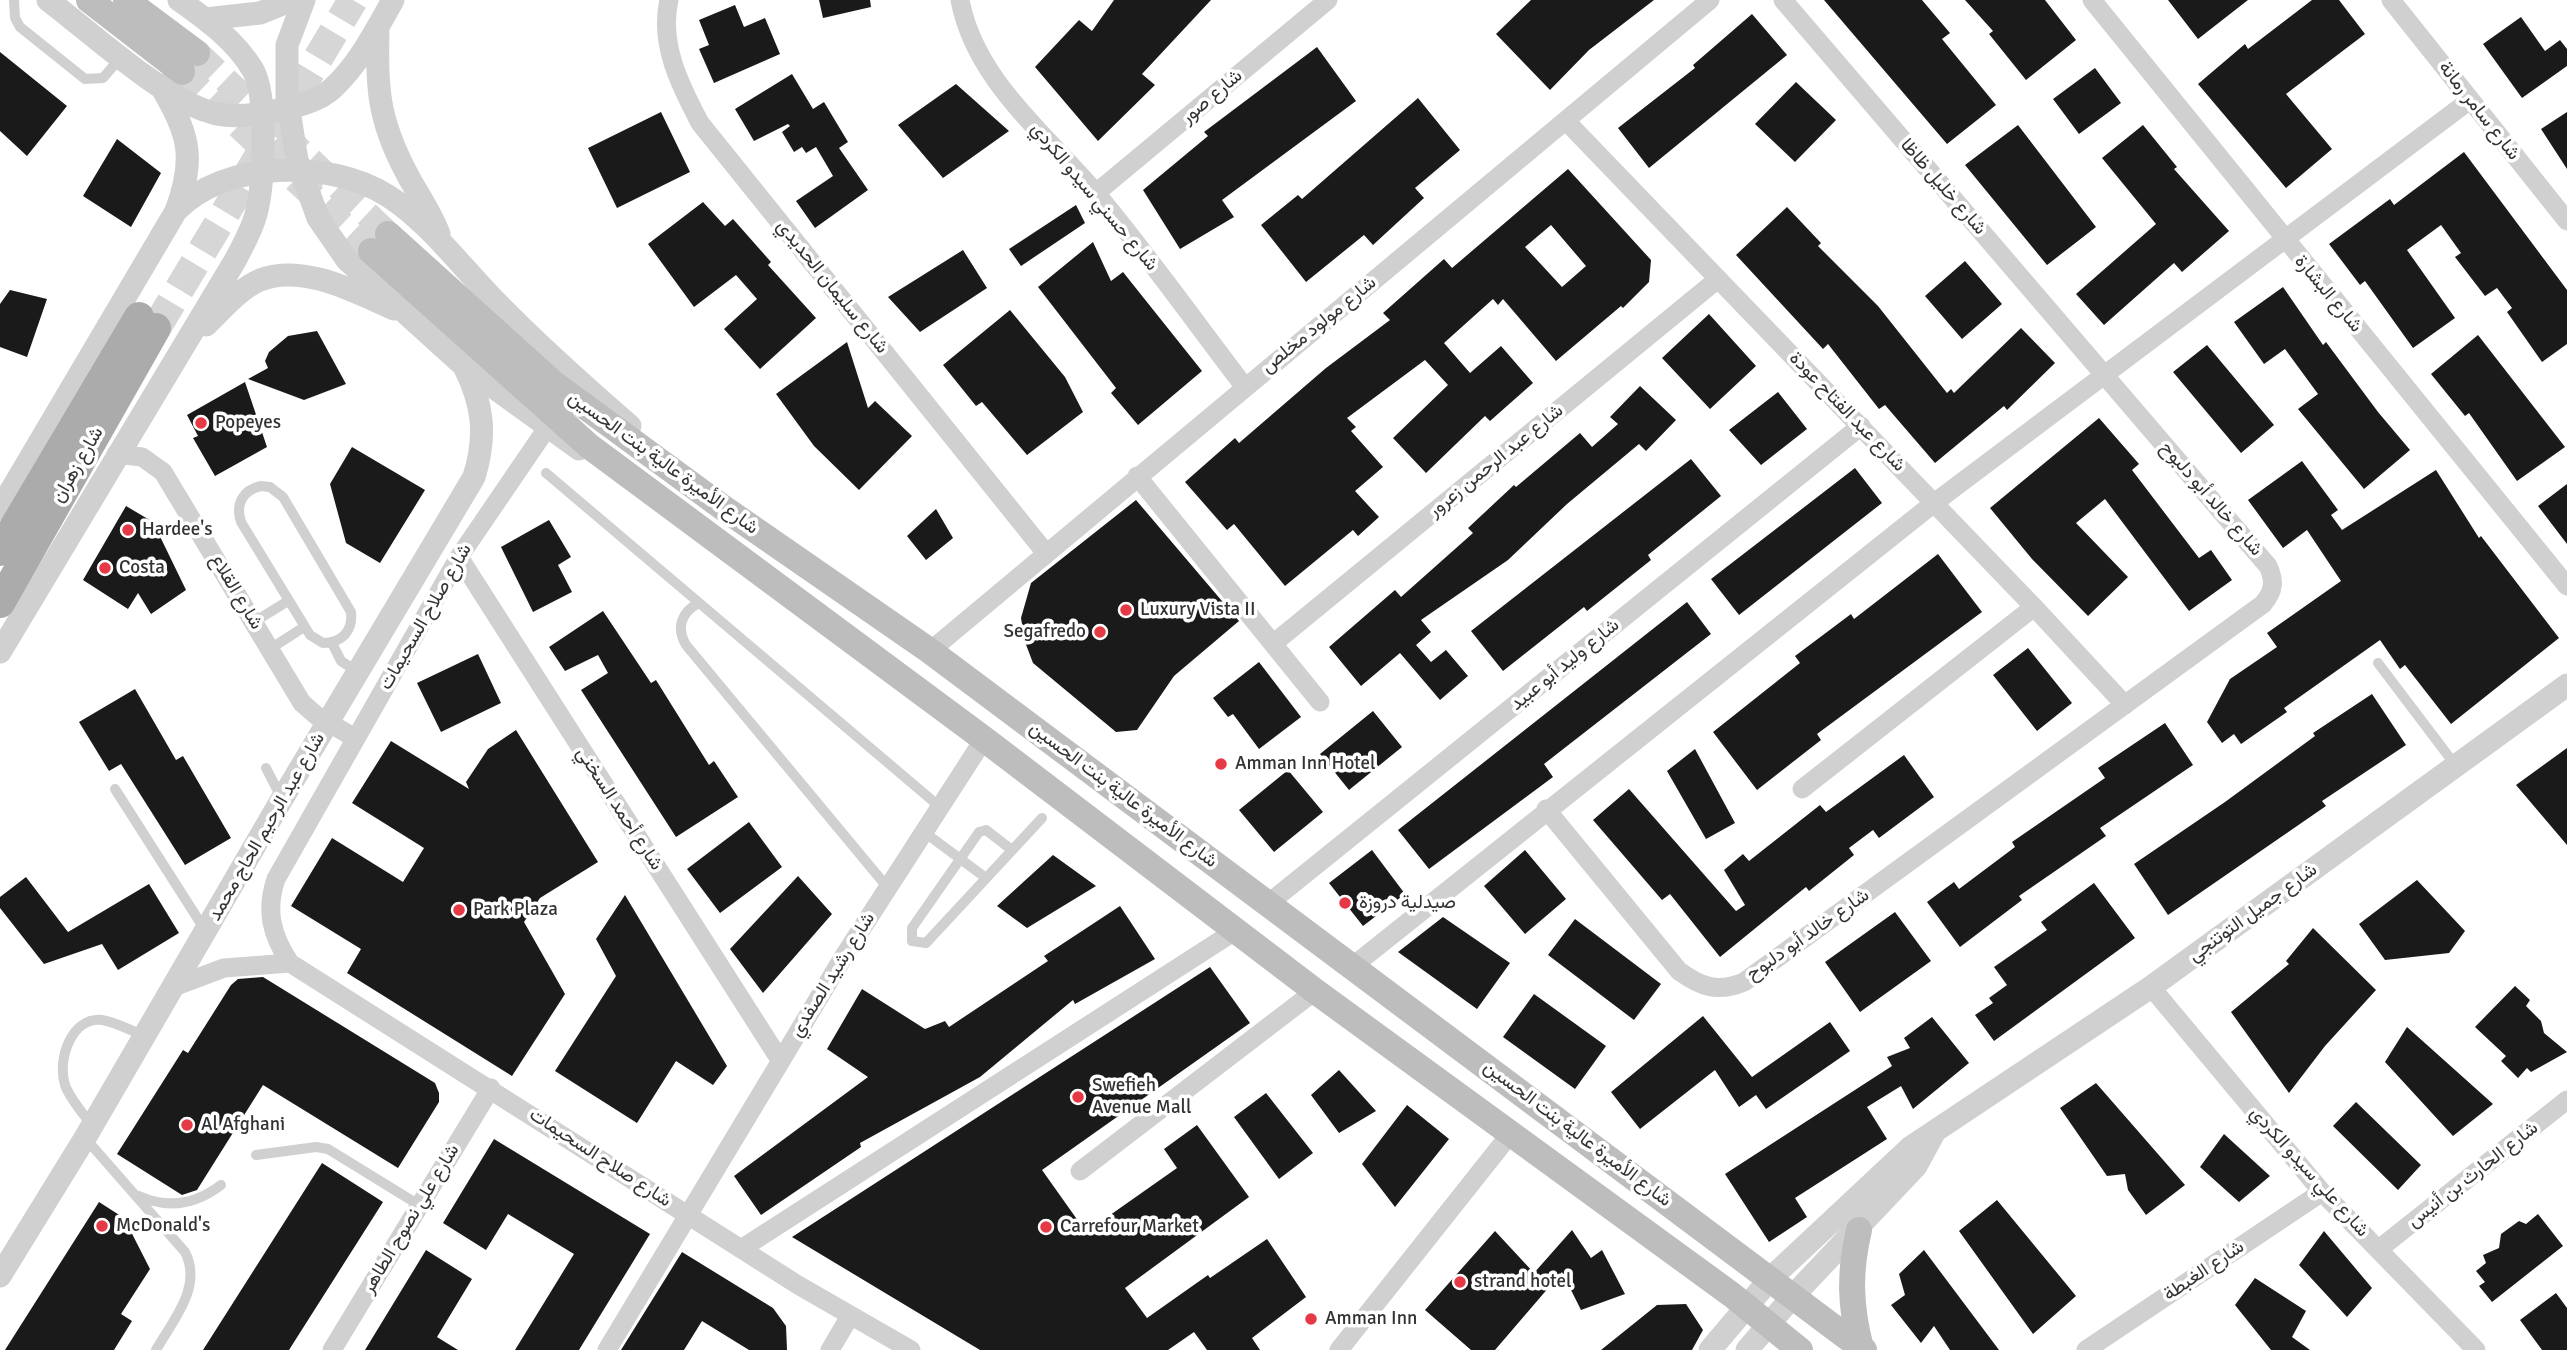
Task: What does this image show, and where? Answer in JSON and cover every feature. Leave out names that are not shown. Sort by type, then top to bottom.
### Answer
[{"type":"main road","points":[[89,0],[180,70]]},
{"type":"main road","points":[[126,0],[180,70]]},
{"type":"main road","name":"شارع الأميرة عالية بنت الحسين","points":[[1800,1350],[1745,1306],[1315,991],[589,446],[379,242],[553,383],[722,507],[930,651],[1863,1349]]},
{"type":"main road","name":"شارع زهران","points":[[0,551],[148,322],[0,603]]},
{"type":"main road","points":[[1859,1230],[1850,1289],[1853,1319],[1863,1349]]},
{"type":"street","points":[[48,0],[121,56],[180,70],[210,112],[224,116],[262,114],[288,108],[331,90],[350,69],[393,0]]},
{"type":"street","points":[[0,652],[116,454],[184,347],[251,228],[256,213],[262,97],[254,72],[228,38],[179,0]]},
{"type":"street","points":[[205,19],[260,13],[292,0]]},
{"type":"street","points":[[304,0],[286,45],[288,108],[301,172],[318,218],[347,260],[464,366],[547,428],[708,534]]},
{"type":"street","name":"شارع سليمان الحديدي","points":[[669,0],[666,15],[670,51],[677,79],[700,123],[1045,552]]},
{"type":"street","name":"شارع حسني سيدو الكردي","points":[[960,0],[966,29],[985,66],[1096,193],[1244,386]]},
{"type":"street","name":"شارع صور","points":[[1096,193],[1328,0]]},
{"type":"street","name":"شارع مولود مخلص","points":[[930,651],[1045,552],[1567,122],[1710,0]]},
{"type":"street","name":"شارع خليل ظاظا","points":[[1783,0],[2104,375]]},
{"type":"street","name":"شارع البشارة","points":[[2092,0],[2567,586]]},
{"type":"street","name":"شارع سامر رمانة","points":[[2391,0],[2567,221]]},
{"type":"street","points":[[378,27],[377,90],[383,121],[444,248]]},
{"type":"street","points":[[0,509],[176,211],[186,185],[190,156],[182,126],[180,70]]},
{"type":"street","points":[[1353,966],[1546,809],[1934,503],[2470,100]]},
{"type":"street","name":"شارع عبد الفتاح عودة","points":[[1567,122],[2034,607],[2124,705]]},
{"type":"street","points":[[176,211],[192,194],[210,185],[260,172],[344,175],[366,183],[404,208],[565,370],[722,507]]},
{"type":"street","points":[[184,347],[237,295],[258,281],[271,277],[308,277],[332,283],[410,317]]},
{"type":"street","name":"شارع عبد الرحمن زعرور","points":[[1274,643],[1718,279]]},
{"type":"street","name":"شارع عبد الرحيم الحاج محمد","points":[[0,1276],[176,986],[282,799],[474,477],[481,456],[482,413],[464,366]]},
{"type":"street","name":"شارع خالد أبو دلبوح","points":[[1546,809],[1679,971],[1699,985],[1728,989],[1755,974],[2263,604],[2274,584],[2268,566],[2104,375]]},
{"type":"street","name":"شارع وليد أبو عبيد","points":[[1269,904],[1861,426]]},
{"type":"street","name":"شارع صلاح السحيمات","points":[[547,428],[459,557],[272,890],[269,917],[279,947],[290,963],[741,1249],[911,1350]]},
{"type":"street","name":"شارع القلاع","points":[[116,454],[142,457],[163,472],[302,703],[328,723],[355,738]]},
{"type":"street","points":[[1137,476],[1320,702]]},
{"type":"street","name":"شارع أحمد السخني","points":[[459,557],[780,1060]]},
{"type":"street","points":[[1802,789],[2034,607]]},
{"type":"street","name":"شارع جميل التوتنجي","points":[[1710,1350],[1770,1278],[1912,1147],[2151,988],[2567,685]]},
{"type":"street","name":"شارع رشيد الصفدي","points":[[607,1350],[780,1060],[984,740]]},
{"type":"street","points":[[741,1249],[1235,931]]},
{"type":"street","points":[[176,986],[224,968],[290,963]]},
{"type":"street","name":"شارع علي سيدو الكردي","points":[[2151,988],[2322,1192],[2476,1350]]},
{"type":"street","points":[[1080,1171],[1315,991]]},
{"type":"street","name":"شارع علي نصوح الطاهر","points":[[332,1350],[491,1088]]},
{"type":"street","name":"شارع الحارث بن أنيس","points":[[2379,1249],[2567,1100]]},
{"type":"street","points":[[1339,1350],[1511,1133]]},
{"type":"street","name":"شارع جميل التوتنجي","points":[[1747,1350],[1793,1296],[1859,1230],[1916,1167],[1934,1133]]},
{"type":"street","name":"شارع الغبطة","points":[[2086,1350],[2322,1192]]},
{"type":"street","points":[[830,1350],[850,1316]]},
{"type":"lane","points":[[14,0],[15,18],[20,27],[85,79],[103,78],[121,56]]},
{"type":"lane","points":[[546,473],[940,807]]},
{"type":"lane","points":[[270,487],[283,496],[351,612],[350,628],[332,643],[316,640],[304,627],[238,515],[241,499],[253,488],[270,487]]},
{"type":"lane","points":[[254,622],[288,601]]},
{"type":"lane","points":[[699,603],[682,618],[681,633],[686,645],[888,888]]},
{"type":"lane","points":[[270,649],[304,627]]},
{"type":"lane","points":[[332,643],[341,661],[358,673]]},
{"type":"lane","points":[[2378,663],[2456,766]]},
{"type":"lane","points":[[266,768],[282,799]]},
{"type":"lane","points":[[115,789],[206,932]]},
{"type":"lane","points":[[1013,850],[983,830],[912,928],[912,941],[926,943],[1013,850],[1042,818]]},
{"type":"lane","points":[[925,832],[986,878]]},
{"type":"lane","points":[[146,1036],[104,1020],[88,1021],[77,1030],[61,1066],[65,1087],[89,1132],[135,1194],[186,1252],[191,1264],[189,1293],[156,1350]]},
{"type":"lane","points":[[256,1155],[316,1147],[328,1149],[419,1205]]},
{"type":"lane","points":[[135,1194],[160,1203],[186,1203],[221,1185]]},
{"type":"building","points":[[819,0],[870,0],[871,7],[823,18]]},
{"type":"building","points":[[1114,0],[1211,0],[1142,74],[1155,85],[1098,141],[1035,67],[1079,20],[1092,31]]},
{"type":"building","points":[[1531,0],[1654,0],[1589,50],[1550,90],[1496,34]]},
{"type":"building","points":[[1824,0],[1922,0],[1950,33],[1942,39],[1996,105],[1947,144]]},
{"type":"building","points":[[1965,0],[2045,0],[2076,40],[2026,80],[1989,34],[1993,31]]},
{"type":"building","points":[[2168,0],[2248,0],[2198,39]]},
{"type":"building","points":[[2312,0],[2339,0],[2365,34],[2286,94],[2332,149],[2286,188],[2198,84],[2245,44],[2248,49]]},
{"type":"building","points":[[735,5],[744,27],[765,18],[780,54],[714,83],[699,49],[709,45],[699,20]]},
{"type":"building","points":[[1752,14],[1787,55],[1649,168],[1618,128],[1695,68],[1693,65]]},
{"type":"building","points":[[2521,17],[2545,51],[2560,40],[2567,49],[2567,66],[2522,98],[2483,44]]},
{"type":"building","points":[[1317,47],[1356,101],[1222,200],[1234,217],[1180,249],[1143,190],[1208,136],[1204,132]]},
{"type":"building","points":[[0,52],[67,106],[27,156],[0,131]]},
{"type":"building","points":[[2095,68],[2121,103],[2079,134],[2053,99]]},
{"type":"building","points":[[792,74],[813,109],[824,102],[848,142],[839,148],[868,190],[815,228],[796,201],[833,176],[816,147],[806,153],[802,147],[794,152],[782,132],[790,126],[788,124],[754,141],[735,109]]},
{"type":"building","points":[[1796,82],[1836,120],[1795,162],[1755,124]]},
{"type":"building","points":[[956,84],[1009,131],[943,178],[898,125]]},
{"type":"building","points":[[1418,98],[1460,150],[1415,188],[1424,198],[1373,245],[1364,235],[1306,282],[1261,225],[1298,195],[1302,199]]},
{"type":"building","points":[[661,112],[690,172],[617,208],[588,148]]},
{"type":"building","points":[[2567,112],[2567,169],[2541,129]]},
{"type":"building","points":[[2018,125],[2096,227],[2047,265],[1965,165]]},
{"type":"building","points":[[2143,125],[2177,167],[2174,169],[2229,231],[2182,272],[2174,263],[2104,325],[2076,294],[2156,224],[2102,158]]},
{"type":"building","points":[[117,139],[161,173],[131,227],[83,196]]},
{"type":"building","points":[[2464,152],[2567,290],[2567,344],[2542,362],[2507,312],[2512,308],[2497,288],[2485,296],[2455,257],[2461,253],[2441,225],[2407,250],[2455,318],[2413,348],[2365,281],[2360,285],[2329,244],[2390,199],[2394,205]]},
{"type":"building","points":[[1568,169],[1651,260],[1649,282],[1623,308],[1621,306],[1556,361],[1503,299],[1498,305],[1493,299],[1444,343],[1470,373],[1501,346],[1533,383],[1490,421],[1485,416],[1426,473],[1393,438],[1448,385],[1425,360],[1347,418],[1356,427],[1351,431],[1383,467],[1355,491],[1379,517],[1358,536],[1353,530],[1285,586],[1234,524],[1227,530],[1185,482],[1235,438],[1239,443],[1326,368],[1390,320],[1383,313],[1444,259],[1452,268]],"holes":[[[1551,225],[1586,266],[1562,287],[1525,247]]]},
{"type":"building","points":[[703,202],[725,226],[733,219],[771,262],[768,265],[816,318],[760,369],[724,329],[757,299],[736,275],[694,307],[648,244]]},
{"type":"building","points":[[1076,205],[1085,223],[1021,266],[1009,249]]},
{"type":"building","points":[[1787,207],[1821,243],[1818,246],[1878,306],[1947,393],[1951,389],[1954,393],[2021,328],[2055,363],[2007,410],[2004,406],[1935,463],[1885,405],[1879,409],[1828,344],[1823,349],[1736,255]]},
{"type":"building","points":[[1093,242],[1111,281],[1123,272],[1202,371],[1138,425],[1111,393],[1116,388],[1038,287]]},
{"type":"building","points":[[963,250],[987,288],[920,332],[888,297]]},
{"type":"building","points":[[1965,261],[2002,304],[1962,339],[1925,296]]},
{"type":"building","points":[[2283,287],[2323,345],[2326,342],[2410,450],[2364,489],[2298,409],[2318,394],[2285,349],[2264,364],[2234,322]]},
{"type":"building","points":[[10,290],[47,299],[27,357],[0,347],[0,304]]},
{"type":"building","points":[[1010,310],[1065,377],[1083,412],[1027,455],[982,402],[976,406],[943,365]]},
{"type":"building","points":[[1709,314],[1756,366],[1710,409],[1662,358]]},
{"type":"building","points":[[317,331],[346,384],[304,400],[248,379],[268,368],[265,361],[269,352],[288,336]]},
{"type":"building","points":[[2478,335],[2565,447],[2517,481],[2469,413],[2465,416],[2431,374]]},
{"type":"building","points":[[847,342],[868,408],[875,401],[912,436],[859,490],[814,446],[776,394]]},
{"type":"building","points":[[2207,345],[2274,425],[2241,453],[2173,372]]},
{"type":"building","points":[[245,382],[267,447],[215,476],[193,438],[198,436],[187,415]]},
{"type":"building","points":[[1640,386],[1676,420],[1646,451],[1639,444],[1567,504],[1508,560],[1421,620],[1431,632],[1416,645],[1431,662],[1446,650],[1468,676],[1440,700],[1400,653],[1361,686],[1329,647],[1395,590],[1401,597],[1473,533],[1468,528],[1514,485],[1516,487],[1580,433],[1592,447],[1618,424],[1610,417]]},
{"type":"building","points":[[1778,392],[1807,429],[1761,465],[1729,430]]},
{"type":"building","points":[[2099,418],[2139,464],[2132,470],[2199,558],[2211,550],[2232,580],[2189,611],[2105,499],[2076,523],[2128,577],[2088,616],[2032,559],[1990,508]]},
{"type":"building","points":[[352,447],[425,490],[380,563],[346,543],[330,484]]},
{"type":"building","points":[[1691,459],[1721,496],[1648,555],[1651,560],[1587,611],[1584,607],[1503,671],[1471,631]]},
{"type":"building","points":[[2302,461],[2338,510],[2331,515],[2342,530],[2436,470],[2479,538],[2481,536],[2559,638],[2451,724],[2405,665],[2400,669],[2380,640],[2284,708],[2287,712],[2241,744],[2234,734],[2222,743],[2207,722],[2230,679],[2277,647],[2267,633],[2341,581],[2307,530],[2283,548],[2248,500]]},
{"type":"building","points":[[1855,468],[1882,503],[1739,615],[1711,579]]},
{"type":"building","points":[[2567,484],[2567,544],[2538,506]]},
{"type":"building","name":"Luxury Vista II","points":[[1136,500],[1239,621],[1174,676],[1137,730],[1116,732],[1033,663],[1025,642],[1021,618],[1031,583]]},
{"type":"building","points":[[126,506],[153,522],[186,590],[151,614],[138,593],[128,609],[83,580]]},
{"type":"building","points":[[936,509],[953,538],[926,560],[907,536]]},
{"type":"building","points":[[549,520],[571,557],[558,565],[572,592],[533,612],[501,547]]},
{"type":"building","points":[[1938,554],[1982,612],[1817,734],[1821,740],[1757,790],[1713,732],[1800,663],[1795,656],[1851,614],[1854,619]]},
{"type":"building","points":[[1687,602],[1711,634],[1544,764],[1553,777],[1429,869],[1398,830]]},
{"type":"building","points":[[603,611],[651,683],[656,680],[709,765],[714,761],[738,797],[676,837],[581,690],[608,673],[598,655],[565,671],[549,647]]},
{"type":"building","points":[[2028,648],[2072,703],[2037,731],[1993,675]]},
{"type":"building","points":[[478,654],[501,703],[441,732],[417,683]]},
{"type":"building","points":[[1259,662],[1301,717],[1259,749],[1233,714],[1228,717],[1213,698]]},
{"type":"building","points":[[135,689],[176,760],[183,756],[231,838],[185,865],[121,764],[109,771],[79,722]]},
{"type":"building","points":[[2372,694],[2406,745],[2322,801],[2326,806],[2168,915],[2134,864],[2225,802],[2315,736],[2313,733]]},
{"type":"building","points":[[1373,711],[1402,747],[1349,790],[1320,754]]},
{"type":"building","points":[[2165,723],[2193,765],[2100,828],[2106,836],[2019,896],[2022,900],[1960,947],[1927,902],[1954,882],[1959,889],[2015,847],[2012,842],[2105,778],[2098,768]]},
{"type":"building","name":"Park Plaza","points":[[516,730],[598,862],[540,898],[524,922],[565,994],[512,1076],[347,973],[361,949],[291,906],[332,838],[403,882],[424,848],[352,803],[391,741],[469,789],[466,782],[488,749]]},
{"type":"building","points":[[2567,748],[2567,845],[2516,785]]},
{"type":"building","points":[[1695,749],[1735,823],[1706,839],[1667,771]]},
{"type":"building","points":[[1904,755],[1934,797],[1879,838],[1873,830],[1849,848],[1854,855],[1809,891],[1806,887],[1720,957],[1670,894],[1662,900],[1593,820],[1629,789],[1736,911],[1745,905],[1724,870],[1743,854],[1749,861],[1820,805],[1826,812]]},
{"type":"building","points":[[1288,770],[1323,812],[1274,852],[1239,810]]},
{"type":"building","points":[[749,822],[782,867],[720,913],[687,869]]},
{"type":"building","points":[[1372,850],[1405,894],[1363,926],[1329,883]]},
{"type":"building","points":[[1525,850],[1566,899],[1525,934],[1484,886]]},
{"type":"building","points":[[1053,855],[1096,886],[1027,928],[997,906]]},
{"type":"building","points":[[798,876],[832,914],[763,993],[730,949]]},
{"type":"building","points":[[26,877],[68,932],[149,884],[179,933],[118,970],[102,944],[44,964],[0,908],[0,897]]},
{"type":"building","points":[[2417,880],[2465,931],[2449,953],[2385,960],[2359,924]]},
{"type":"building","points":[[2094,883],[2135,938],[1994,1041],[1975,1015],[1993,1003],[1989,998],[2007,985],[1994,967],[2047,930],[2041,922]]},
{"type":"building","points":[[625,895],[727,1066],[713,1085],[676,1061],[637,1123],[555,1071],[616,976],[596,939]]},
{"type":"building","points":[[1120,906],[1155,959],[1075,1004],[1073,1000],[980,1077],[860,1143],[861,1147],[761,1215],[734,1176],[868,1077],[827,1049],[862,989],[925,1029],[945,1021],[949,1027],[1048,961],[1044,956]]},
{"type":"building","points":[[1895,912],[1931,961],[1860,1012],[1825,962]]},
{"type":"building","points":[[1443,917],[1510,963],[1477,1009],[1398,952]]},
{"type":"building","points":[[1575,919],[1661,984],[1634,1020],[1548,955]]},
{"type":"building","points":[[2313,928],[2376,990],[2325,1046],[2289,1093],[2231,1012],[2289,964],[2286,961]]},
{"type":"building","name":"Swefieh Avenue Mall","points":[[1210,967],[1250,1023],[1042,1170],[1086,1232],[1177,1168],[1164,1149],[1197,1125],[1249,1197],[1125,1288],[1147,1318],[1208,1275],[1210,1278],[1267,1239],[1306,1297],[1252,1338],[1260,1350],[1207,1350],[1194,1332],[1168,1350],[980,1350],[792,1237]]},
{"type":"building","points":[[263,977],[435,1083],[439,1102],[398,1168],[263,1085],[197,1190],[182,1195],[117,1154],[183,1050],[188,1053],[231,985],[238,979]]},
{"type":"building","points":[[2515,986],[2530,1000],[2526,1006],[2541,1021],[2544,1033],[2567,1052],[2531,1072],[2527,1068],[2518,1078],[2501,1061],[2506,1056],[2475,1027]]},
{"type":"building","points":[[1534,994],[1606,1046],[1575,1089],[1503,1037]]},
{"type":"building","points":[[1703,1016],[1752,1077],[1830,1022],[1850,1051],[1766,1109],[1756,1095],[1739,1107],[1715,1070],[1640,1129],[1611,1092]]},
{"type":"building","points":[[1932,1017],[1969,1063],[1913,1109],[1901,1086],[1867,1107],[1887,1139],[1795,1198],[1807,1217],[1769,1242],[1725,1174],[1892,1066],[1887,1057],[1910,1048],[1904,1038]]},
{"type":"building","points":[[2407,1027],[2493,1104],[2453,1136],[2385,1062]]},
{"type":"building","points":[[1339,1070],[1376,1111],[1339,1133],[1311,1095]]},
{"type":"building","points":[[2096,1083],[2185,1185],[2146,1215],[2128,1190],[2125,1174],[2107,1176],[2060,1108]]},
{"type":"building","points":[[1266,1093],[1313,1153],[1279,1179],[1234,1117]]},
{"type":"building","points":[[2356,1102],[2421,1165],[2398,1190],[2333,1126]]},
{"type":"building","points":[[1407,1105],[1449,1139],[1395,1207],[1362,1164]]},
{"type":"building","points":[[2224,1134],[2270,1176],[2239,1202],[2200,1167]]},
{"type":"building","points":[[494,1139],[650,1234],[579,1350],[515,1350],[574,1254],[508,1214],[486,1250],[443,1223]]},
{"type":"building","points":[[322,1163],[383,1202],[289,1350],[203,1350]]},
{"type":"building","points":[[1997,1200],[2076,1296],[2033,1334],[1959,1231]]},
{"type":"building","points":[[99,1202],[124,1218],[150,1269],[121,1314],[132,1321],[114,1350],[5,1350]]},
{"type":"building","points":[[2538,1214],[2563,1246],[2492,1302],[2479,1286],[2485,1282],[2476,1271],[2486,1263],[2483,1255],[2499,1248],[2501,1234],[2519,1221],[2526,1224]]},
{"type":"building","points":[[1572,1230],[1591,1258],[1602,1250],[1625,1294],[1581,1310],[1562,1272],[1495,1350],[1471,1350],[1425,1310],[1495,1231],[1534,1273]]},
{"type":"building","points":[[2324,1231],[2372,1288],[2347,1317],[2299,1265]]},
{"type":"building","points":[[426,1250],[472,1279],[437,1337],[458,1350],[365,1350]]},
{"type":"building","points":[[1924,1250],[1999,1350],[1950,1350],[1934,1326],[1921,1343],[1891,1305],[1905,1295],[1899,1274]]},
{"type":"building","points":[[682,1252],[773,1308],[786,1326],[787,1350],[749,1350],[702,1321],[684,1350],[621,1350]]},
{"type":"building","points":[[2255,1278],[2306,1311],[2292,1337],[2310,1350],[2271,1350],[2235,1305]]},
{"type":"building","points":[[2556,1293],[2567,1308],[2567,1350],[2542,1350],[2520,1320]]},
{"type":"building","points":[[1686,1304],[1703,1330],[1692,1350],[1601,1350],[1657,1305]]},
{"type":"tunnel","points":[[156,328],[353,0]]},
{"type":"tunnel","points":[[197,53],[388,234]]},
{"type":"tunnel","points":[[182,72],[371,251]]},
{"type":"place","name":"Popeyes","points":[[201,423]]},
{"type":"place","name":"Hardee's","points":[[128,530]]},
{"type":"place","name":"Costa","points":[[105,568]]},
{"type":"place","name":"Luxury Vista II","points":[[1126,610]]},
{"type":"place","name":"Segafredo","points":[[1100,632]]},
{"type":"place","name":"Amman Inn Hotel","points":[[1221,764]]},
{"type":"place","name":"صيدلية دروزة","points":[[1345,903]]},
{"type":"place","name":"Park Plaza","points":[[459,910]]},
{"type":"place","name":"Swefieh Avenue Mall","points":[[1078,1097]]},
{"type":"place","name":"Al Afghani","points":[[187,1125]]},
{"type":"place","name":"McDonald's","points":[[102,1226]]},
{"type":"place","name":"Carrefour Market","points":[[1046,1227]]},
{"type":"place","name":"strand hotel","points":[[1460,1282]]},
{"type":"place","name":"Amman Inn","points":[[1311,1319]]}]
